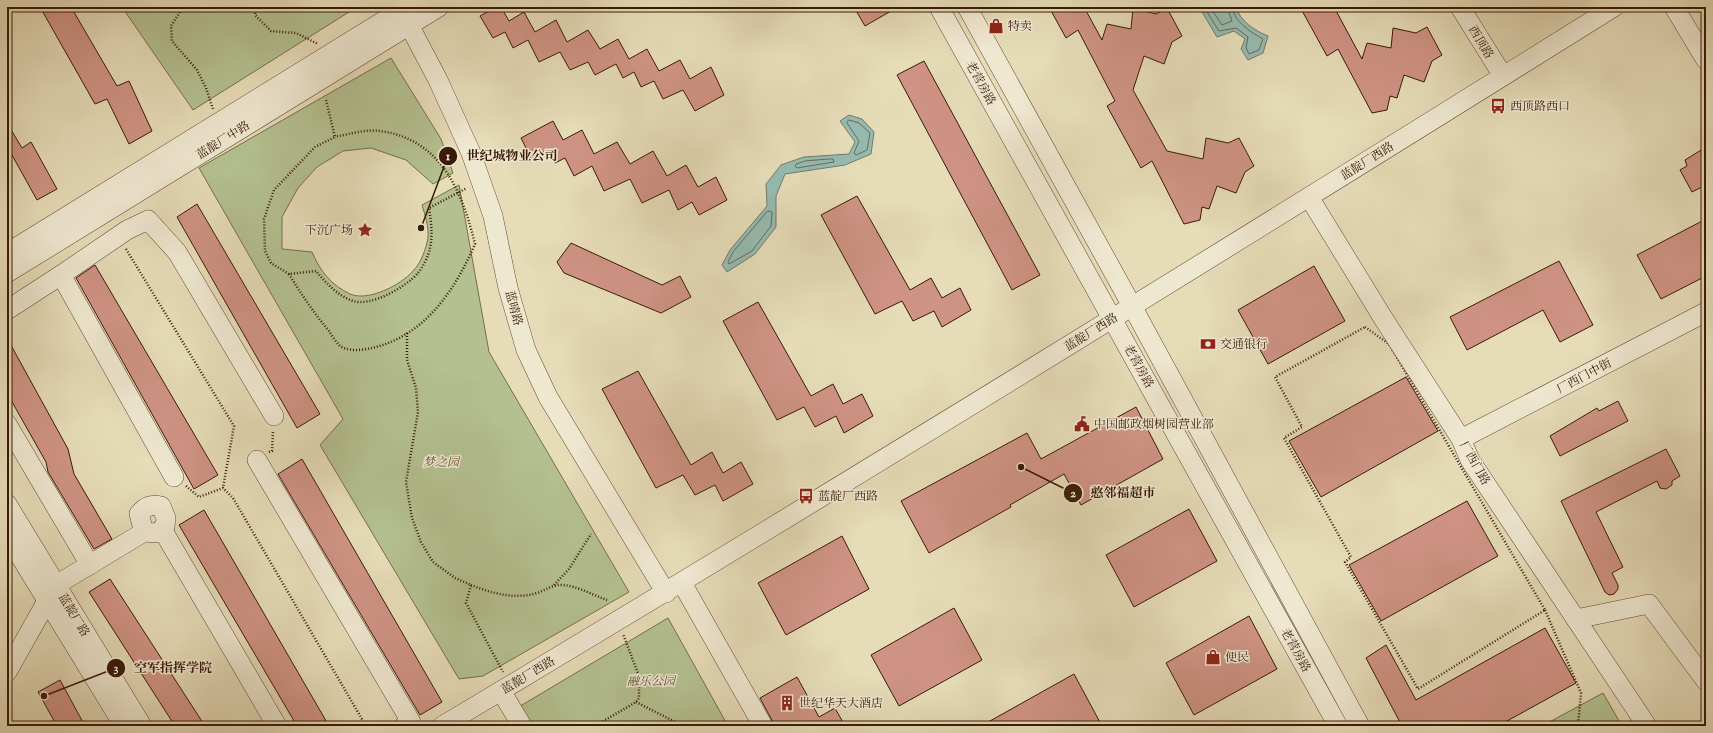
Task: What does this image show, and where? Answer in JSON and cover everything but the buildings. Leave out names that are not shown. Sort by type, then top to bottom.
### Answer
[{"type":"street","name":"蓝靛厂中路","points":[[7,272],[109,200],[403,12],[439,7]]},
{"type":"street","name":"老营房路","points":[[939,7],[1338,726]]},
{"type":"street","name":"老营房路","points":[[967,7],[1132,306],[1360,726]]},
{"type":"street","name":"西顶路","points":[[1460,7],[1503,76]]},
{"type":"street","name":"蓝靛厂西路","points":[[442,726],[682,583],[1309,197],[1614,7]]},
{"type":"street","points":[[1674,7],[1706,60]]},
{"type":"street","name":"蓝晴路","points":[[403,12],[438,80],[471,153],[493,216],[508,288],[526,350],[548,397],[666,592]]},
{"type":"street","name":"厂西门路","points":[[1309,197],[1383,318],[1461,439],[1470,460],[1647,726]]},
{"type":"street","name":"蓝靛厂中路","points":[[7,253],[109,200]]},
{"type":"street","points":[[109,200],[122,233]]},
{"type":"street","points":[[7,310],[122,233],[148,220],[177,252],[274,416]]},
{"type":"street","points":[[61,275],[174,477]]},
{"type":"street","name":"厂西门中街","points":[[1461,439],[1706,312]]},
{"type":"street","points":[[7,424],[90,565]]},
{"type":"street","points":[[257,460],[411,722],[404,726]]},
{"type":"street","name":"蓝靛厂路","points":[[7,504],[52,593],[124,726]]},
{"type":"street","points":[[7,672],[52,593],[90,565],[153,531],[277,726]]},
{"type":"street","name":"蓝靛厂路","points":[[7,536],[52,593],[142,726]]},
{"type":"street","points":[[682,583],[763,726]]},
{"type":"street","points":[[1576,619],[1649,604],[1706,681]]},
{"type":"street","points":[[506,688],[522,726]]},
{"type":"path","points":[[183,7],[171,26],[172,41],[197,70],[206,88],[213,110],[211,114]]},
{"type":"path","points":[[256,7],[255,15],[271,31],[296,33],[324,46]]},
{"type":"path","points":[[326,100],[335,137]]},
{"type":"path","points":[[379,130],[403,136],[428,150],[444,168],[459,192],[475,244],[464,268],[451,290],[420,326],[379,347],[359,351],[340,346],[307,303],[289,274],[271,263],[265,251],[263,236],[264,219],[274,190],[315,146],[335,137],[354,132],[379,130]]},
{"type":"path","points":[[289,274],[316,271],[326,284],[354,302],[371,301],[383,296],[411,280],[419,272],[430,249],[431,227],[429,208],[469,187]]},
{"type":"path","points":[[122,233],[234,426],[223,488]]},
{"type":"path","points":[[1545,610],[1418,689],[1345,562],[1352,557],[1284,438],[1302,427],[1275,377],[1365,327],[1389,344],[1545,610],[1581,693],[1578,726]]},
{"type":"path","points":[[407,333],[407,360],[416,388],[418,412],[406,482],[412,518],[421,542],[433,562],[455,578],[491,593],[512,596],[536,594],[554,586],[563,585],[607,600]]},
{"type":"path","points":[[257,460],[272,451],[274,416]]},
{"type":"path","points":[[174,477],[199,497],[223,488]]},
{"type":"path","points":[[223,488],[233,498],[366,726]]},
{"type":"path","points":[[554,586],[569,570],[591,534]]},
{"type":"path","points":[[471,585],[466,603],[506,688]]},
{"type":"path","points":[[595,726],[636,702],[640,698],[639,676],[619,620]]},
{"type":"path","points":[[636,702],[683,726]]},
{"type":"green space","points":[[122,7],[357,7],[193,110]]},
{"type":"green space","name":"梦之园","points":[[391,58],[441,139],[453,173],[433,184],[406,160],[371,148],[343,151],[317,167],[298,188],[282,217],[282,249],[312,252],[327,277],[337,286],[350,294],[366,296],[384,291],[401,282],[408,276],[416,268],[423,256],[428,238],[428,230],[422,205],[459,185],[489,352],[629,592],[483,676],[459,679],[320,445],[343,419],[199,168]]},
{"type":"green space","name":"融乐公园","points":[[668,618],[728,726],[527,726],[517,708]]},
{"type":"green space","points":[[1603,693],[1622,726],[1542,726]]},
{"type":"water","points":[[1199,7],[1236,7],[1244,21],[1268,36],[1263,53],[1248,60],[1241,49],[1245,39],[1234,31],[1217,37]]},
{"type":"water","points":[[849,115],[862,119],[874,132],[871,154],[845,165],[785,174],[776,196],[776,227],[755,254],[727,272],[722,265],[730,250],[767,206],[766,184],[781,165],[804,157],[849,154],[855,142],[840,121]]},
{"type":"place","name":"特卖","points":[[996,26]]},
{"type":"place","name":"西顶路西口","points":[[1498,106]]},
{"type":"place","name":"世纪城物业公司","points":[[421,228]]},
{"type":"place","name":"下沉广场","points":[[365,230]]},
{"type":"place","name":"交通银行","points":[[1208,344]]},
{"type":"place","name":"中国邮政烟树园营业部","points":[[1082,424]]},
{"type":"place","name":"憨邻福超市","points":[[1021,467]]},
{"type":"place","name":"蓝靛厂西路","points":[[806,496]]},
{"type":"place","name":"便民","points":[[1213,657]]},
{"type":"place","name":"空军指挥学院","points":[[44,696]]},
{"type":"place","name":"世纪华天大酒店","points":[[787,703]]}]
